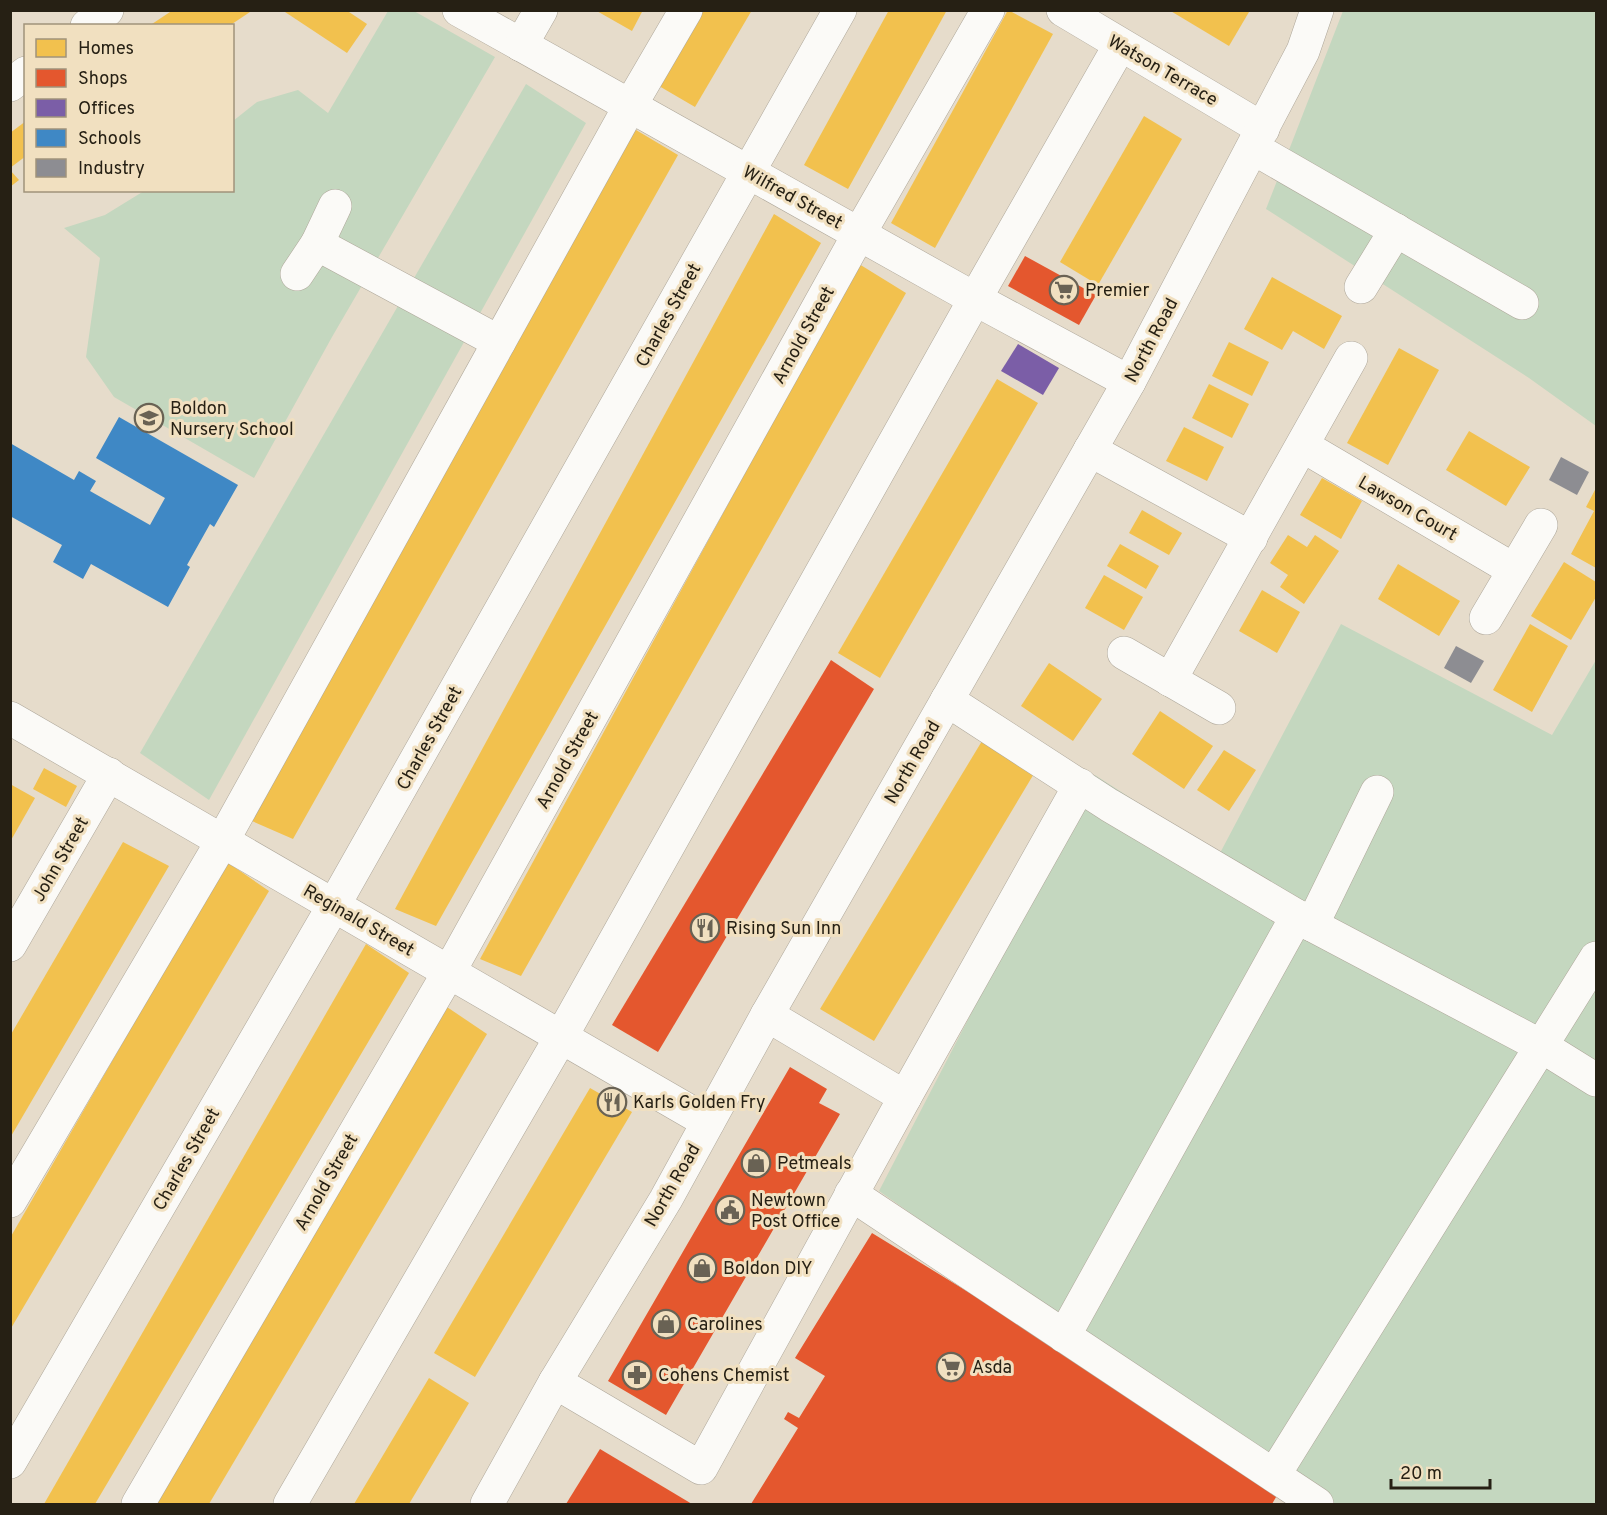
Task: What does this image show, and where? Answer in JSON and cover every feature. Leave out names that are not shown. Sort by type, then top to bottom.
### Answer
[{"type":"street","points":[[90,24],[107,10]]},
{"type":"street","name":"Wilfred Street","points":[[459,10],[1129,382]]},
{"type":"street","points":[[521,45],[541,10]]},
{"type":"street","points":[[10,1201],[223,840],[630,106],[686,10]]},
{"type":"street","name":"Charles Street","points":[[10,1462],[334,905],[840,10]]},
{"type":"street","name":"Arnold Street","points":[[138,1504],[449,972],[859,234],[988,10]]},
{"type":"street","name":"Watson Terrace","points":[[1063,10],[1120,45],[1396,230],[1522,303]]},
{"type":"street","name":"North Road","points":[[487,1504],[555,1382],[666,1199],[767,1015],[1129,382],[1303,51],[1317,10]]},
{"type":"street","points":[[290,1504],[561,1037],[975,298],[1120,45]]},
{"type":"street","points":[[10,85],[24,74]]},
{"type":"street","points":[[297,274],[317,244],[335,206]]},
{"type":"street","points":[[1361,287],[1396,230]]},
{"type":"street","points":[[317,244],[499,342]]},
{"type":"street","points":[[1170,680],[1351,358]]},
{"type":"street","name":"Lawson Court","points":[[1303,446],[1514,570]]},
{"type":"street","points":[[1090,450],[1251,538]]},
{"type":"street","points":[[1486,618],[1540,525]]},
{"type":"street","points":[[1124,653],[1219,708]]},
{"type":"street","points":[[947,700],[1109,805],[1304,921],[1543,1047],[1596,1080]]},
{"type":"street","name":"Reginald Street","points":[[10,718],[708,1122]]},
{"type":"street","name":"John Street","points":[[10,945],[109,774]]},
{"type":"street","points":[[555,1382],[701,1468],[1080,785]]},
{"type":"street","points":[[1064,1336],[1377,792]]},
{"type":"street","points":[[1274,1475],[1543,1047],[1596,958]]},
{"type":"street","points":[[767,1015],[905,1097]]},
{"type":"street","points":[[851,1194],[1317,1504]]},
{"type":"green space","points":[[388,11],[414,11],[495,57],[332,337],[254,478],[114,397],[86,357],[100,258],[64,228],[105,215],[142,192],[234,192],[234,120],[257,102],[298,90],[328,113]]},
{"type":"green space","points":[[1343,11],[1596,11],[1596,426],[1529,378],[1266,209]]},
{"type":"green space","points":[[526,84],[586,123],[209,800],[140,753]]},
{"type":"green space","points":[[1341,624],[1552,735],[1596,660],[1596,1504],[1325,1504],[879,1191],[1095,775],[1219,855]]},
{"type":"building: Homes","points":[[173,10],[253,10],[232,24],[152,24]]},
{"type":"building: Homes","points":[[286,10],[346,10],[367,24],[347,53],[285,12]]},
{"type":"building: Homes","points":[[595,10],[643,10],[632,31]]},
{"type":"building: Homes","points":[[703,10],[752,10],[695,107],[659,86]]},
{"type":"building: Homes","points":[[889,10],[947,10],[848,189],[804,165]]},
{"type":"building: Homes","points":[[1008,10],[1053,34],[935,248],[891,223]]},
{"type":"building: Homes","points":[[1169,10],[1247,10],[1249,12],[1229,46]]},
{"type":"building: Homes","points":[[1144,116],[1182,139],[1098,285],[1060,262]]},
{"type":"building: Homes","points":[[24,122],[24,158],[10,168],[10,133]]},
{"type":"building: Homes","points":[[631,127],[678,155],[293,839],[252,821]]},
{"type":"building: Homes","points":[[10,170],[19,180],[10,187]]},
{"type":"building: Homes","points":[[774,214],[821,243],[436,926],[395,909]]},
{"type":"building: Homes","points":[[859,264],[906,293],[521,976],[480,959]]},
{"type":"building: Homes","points":[[1272,277],[1342,316],[1324,349],[1293,331],[1282,350],[1244,329]]},
{"type":"building: Homes","points":[[1229,342],[1269,362],[1252,396],[1212,376]]},
{"type":"building: Homes","points":[[1399,348],[1439,370],[1388,465],[1347,443]]},
{"type":"building: Homes","points":[[997,379],[1038,403],[880,678],[838,653]]},
{"type":"building: Homes","points":[[1209,384],[1249,404],[1232,438],[1192,418]]},
{"type":"building: Homes","points":[[1184,427],[1224,447],[1207,481],[1166,461]]},
{"type":"building: Homes","points":[[1469,431],[1530,467],[1506,506],[1446,470]]},
{"type":"building: Homes","points":[[1322,478],[1362,501],[1341,539],[1300,515]]},
{"type":"building: Homes","points":[[1596,488],[1596,568],[1571,554],[1594,511],[1586,507]]},
{"type":"building: Homes","points":[[1142,510],[1182,533],[1169,555],[1129,533]]},
{"type":"building: Homes","points":[[1288,535],[1307,547],[1315,535],[1339,551],[1304,604],[1280,587],[1288,575],[1270,563]]},
{"type":"building: Homes","points":[[1120,544],[1159,566],[1146,589],[1107,566]]},
{"type":"building: Homes","points":[[1564,562],[1596,582],[1596,597],[1571,640],[1531,616]]},
{"type":"building: Homes","points":[[1398,564],[1460,601],[1439,636],[1378,599]]},
{"type":"building: Homes","points":[[1104,575],[1143,597],[1124,630],[1085,608]]},
{"type":"building: Homes","points":[[1262,590],[1300,612],[1277,653],[1239,631]]},
{"type":"building: Homes","points":[[1530,624],[1568,646],[1532,712],[1493,690]]},
{"type":"building: Homes","points":[[1049,663],[1102,699],[1073,741],[1021,706]]},
{"type":"building: Homes","points":[[1160,711],[1213,746],[1184,789],[1132,754]]},
{"type":"building: Homes","points":[[982,741],[1035,772],[874,1041],[820,1009]]},
{"type":"building: Homes","points":[[1224,750],[1256,770],[1229,811],[1197,790]]},
{"type":"building: Homes","points":[[44,768],[77,786],[66,807],[33,789]]},
{"type":"building: Homes","points":[[10,784],[35,798],[10,842]]},
{"type":"building: Homes","points":[[123,842],[169,866],[10,1138],[10,1036]]},
{"type":"building: Homes","points":[[227,862],[269,891],[10,1330],[10,1238]]},
{"type":"building: Homes","points":[[366,944],[409,973],[95,1504],[44,1504]]},
{"type":"building: Homes","points":[[444,1005],[487,1034],[209,1504],[157,1504]]},
{"type":"building: Homes","points":[[590,1088],[632,1112],[475,1377],[434,1353]]},
{"type":"building: Homes","points":[[429,1378],[469,1403],[409,1504],[354,1504]]},
{"type":"building: Shops","points":[[1025,256],[1096,295],[1079,325],[1008,286]]},
{"type":"building: Shops","points":[[831,660],[874,689],[658,1052],[612,1025]]},
{"type":"building: Shops","points":[[790,1067],[827,1089],[819,1103],[840,1114],[666,1415],[608,1381]]},
{"type":"building: Shops","name":"Asda","points":[[872,1233],[1283,1485],[1272,1504],[751,1504],[798,1428],[784,1419],[788,1412],[799,1418],[825,1376],[795,1358]]},
{"type":"building: Shops","points":[[600,1449],[692,1504],[566,1504]]},
{"type":"building: Offices","points":[[1018,344],[1059,368],[1043,395],[1001,371]]},
{"type":"building: Schools","points":[[119,417],[238,485],[214,527],[210,524],[187,565],[190,567],[168,607],[91,564],[83,579],[53,562],[62,545],[10,516],[10,443],[74,480],[79,471],[96,481],[90,491],[150,525],[165,498],[96,458]]},
{"type":"building: Industry","points":[[1561,457],[1589,472],[1577,495],[1549,480]]},
{"type":"building: Industry","points":[[1456,646],[1484,661],[1471,683],[1444,668]]},
{"type":"place","name":"Premier","points":[[1064,290]]},
{"type":"place","name":"Boldon Nursery School","points":[[149,418]]},
{"type":"place","name":"Rising Sun Inn","points":[[705,928]]},
{"type":"place","name":"Karls Golden Fry","points":[[612,1102]]},
{"type":"place","name":"Petmeals","points":[[756,1163]]},
{"type":"place","name":"Newtown Post Office","points":[[730,1210]]},
{"type":"place","name":"Boldon DIY","points":[[702,1268]]},
{"type":"place","name":"Carolines","points":[[666,1324]]},
{"type":"place","name":"Asda","points":[[951,1367]]},
{"type":"place","name":"Cohens Chemist","points":[[637,1375]]}]
